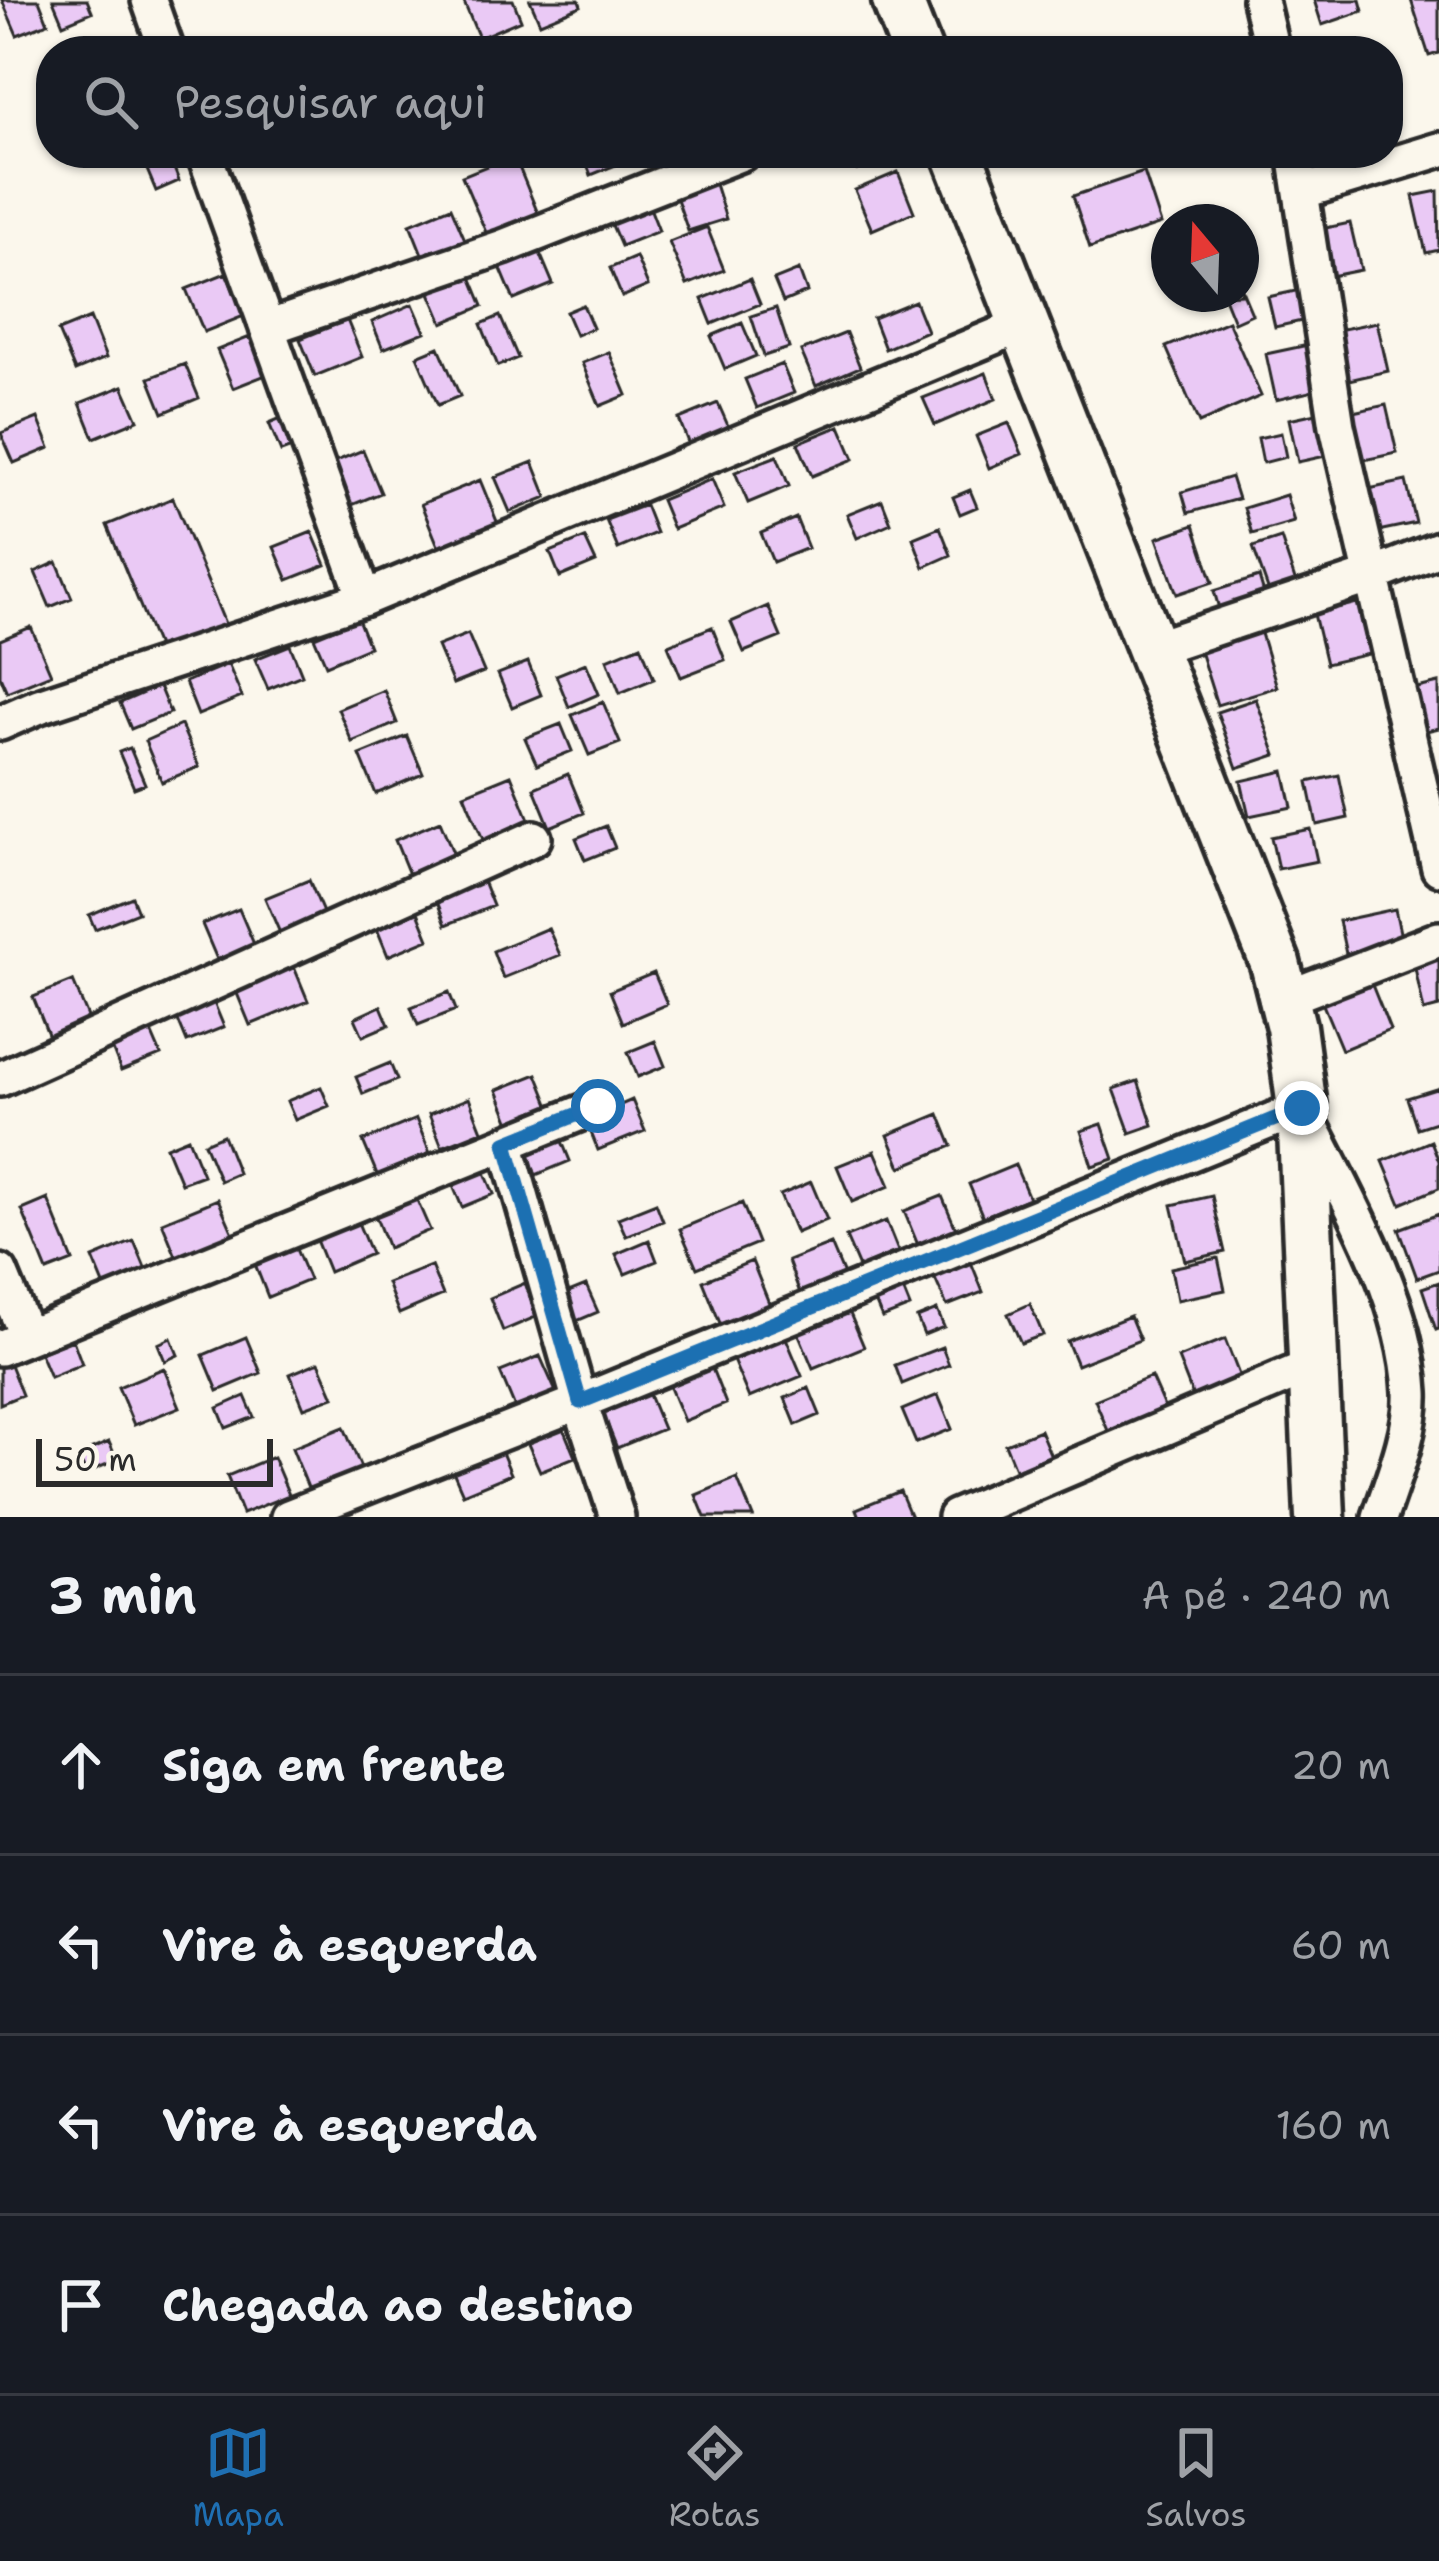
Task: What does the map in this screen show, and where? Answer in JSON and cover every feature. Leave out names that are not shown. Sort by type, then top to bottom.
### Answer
[{"type":"main road","points":[[897,0],[911,36]]},
{"type":"main road","points":[[963,168],[1275,963],[1291,1027],[1302,1108],[1320,1517]]},
{"type":"street","points":[[149,0],[162,36]]},
{"type":"street","points":[[1260,0],[1268,36]]},
{"type":"street","points":[[1403,161],[1439,150]]},
{"type":"street","points":[[209,168],[365,598]]},
{"type":"street","points":[[268,328],[503,247],[704,168]]},
{"type":"street","points":[[1297,168],[1337,427],[1439,868]]},
{"type":"street","points":[[1301,192],[1380,168]]},
{"type":"street","points":[[0,723],[365,598],[1024,324]]},
{"type":"street","points":[[1152,649],[1439,549]]},
{"type":"street","points":[[0,1079],[534,838]]},
{"type":"street","points":[[1284,999],[1439,939]]},
{"type":"street","points":[[0,1272],[14,1343],[598,1106]]},
{"type":"street","points":[[288,1517],[1302,1108],[1377,1256],[1425,1390],[1380,1517]]},
{"type":"street","points":[[506,1143],[617,1517]]},
{"type":"street","points":[[955,1517],[1313,1365]]},
{"type":"building","points":[[2,0],[39,0],[48,23],[17,35]]},
{"type":"building","points":[[53,0],[87,0],[92,12],[63,24]]},
{"type":"building","points":[[463,0],[513,0],[521,20],[478,36]]},
{"type":"building","points":[[530,0],[579,0],[581,6],[540,23]]},
{"type":"building","points":[[1314,0],[1360,0],[1363,11],[1322,25]]},
{"type":"building","points":[[1411,0],[1439,0],[1439,53],[1429,56]]},
{"type":"building","points":[[146,168],[174,168],[179,181],[156,191]]},
{"type":"building","points":[[482,168],[519,168],[539,216],[488,237],[462,176]]},
{"type":"building","points":[[898,172],[914,212],[872,230],[855,190]]},
{"type":"building","points":[[1144,172],[1154,204],[1151,227],[1090,248],[1073,196]]},
{"type":"building","points":[[715,184],[726,219],[688,231],[676,196]]},
{"type":"building","points":[[1438,191],[1439,250],[1426,253],[1413,196]]},
{"type":"building","points":[[647,200],[659,231],[621,246],[608,216]]},
{"type":"building","points":[[451,207],[466,242],[424,259],[410,224]]},
{"type":"building","points":[[1350,223],[1361,270],[1326,277],[1316,230]]},
{"type":"building","points":[[707,227],[724,270],[687,285],[669,242]]},
{"type":"building","points":[[537,246],[553,284],[514,300],[498,262]]},
{"type":"building","points":[[636,257],[648,286],[622,297],[610,268]]},
{"type":"building","points":[[799,270],[807,292],[783,302],[774,280]]},
{"type":"building","points":[[469,272],[483,306],[443,323],[428,288]]},
{"type":"building","points":[[226,273],[244,316],[204,332],[186,289]]},
{"type":"building","points":[[750,279],[760,304],[712,324],[702,299]]},
{"type":"building","points":[[1300,290],[1306,320],[1275,327],[1268,297]]},
{"type":"building","points":[[915,301],[927,331],[885,349],[873,318]]},
{"type":"building","points":[[413,304],[425,332],[383,349],[372,322]]},
{"type":"building","points":[[583,305],[593,328],[576,335],[566,312]]},
{"type":"building","points":[[776,308],[789,348],[764,356],[751,316]]},
{"type":"building","points":[[1230,312],[1251,312],[1252,314],[1234,322]]},
{"type":"building","points":[[500,316],[518,358],[498,366],[481,324]]},
{"type":"building","points":[[90,318],[106,358],[75,371],[58,331]]},
{"type":"building","points":[[347,320],[362,357],[315,376],[300,339]]},
{"type":"building","points":[[1228,321],[1261,396],[1199,423],[1166,347]]},
{"type":"building","points":[[1377,322],[1388,371],[1349,380],[1338,330]]},
{"type":"building","points":[[742,323],[756,356],[725,369],[711,336]]},
{"type":"building","points":[[846,333],[860,367],[816,386],[801,351]]},
{"type":"building","points":[[250,337],[266,375],[233,388],[217,350]]},
{"type":"building","points":[[1308,345],[1318,390],[1276,400],[1266,354]]},
{"type":"building","points":[[439,347],[460,396],[438,405],[417,356]]},
{"type":"building","points":[[609,352],[627,395],[600,406],[582,363]]},
{"type":"building","points":[[185,364],[199,398],[163,413],[149,378]]},
{"type":"building","points":[[782,364],[794,393],[757,408],[745,379]]},
{"type":"building","points":[[986,373],[996,399],[935,425],[923,398]]},
{"type":"building","points":[[123,386],[138,420],[94,438],[80,403]]},
{"type":"building","points":[[718,403],[729,428],[689,445],[679,419]]},
{"type":"building","points":[[1386,405],[1397,453],[1364,460],[1353,412]]},
{"type":"building","points":[[1321,412],[1330,455],[1298,462],[1289,419]]},
{"type":"building","points":[[288,415],[300,445],[281,452],[269,423]]},
{"type":"building","points":[[38,418],[50,448],[14,463],[1,433]]},
{"type":"building","points":[[1009,423],[1022,454],[989,468],[976,436]]},
{"type":"building","points":[[840,426],[854,459],[812,476],[798,443]]},
{"type":"building","points":[[1281,433],[1286,457],[1263,463],[1258,438]]},
{"type":"building","points":[[363,450],[381,493],[347,507],[329,464]]},
{"type":"building","points":[[777,456],[789,486],[748,503],[735,472]]},
{"type":"building","points":[[533,462],[547,497],[510,512],[495,477]]},
{"type":"building","points":[[1231,477],[1238,499],[1188,513],[1182,492]]},
{"type":"building","points":[[712,479],[724,508],[673,529],[661,500]]},
{"type":"building","points":[[480,480],[498,524],[439,548],[421,504]]},
{"type":"building","points":[[1406,481],[1416,523],[1378,531],[1369,489]]},
{"type":"building","points":[[970,490],[977,507],[960,514],[953,497]]},
{"type":"building","points":[[1286,495],[1294,522],[1252,534],[1244,508]]},
{"type":"building","points":[[173,498],[226,626],[160,654],[107,525]]},
{"type":"building","points":[[882,500],[891,523],[857,538],[847,514]]},
{"type":"building","points":[[645,505],[656,533],[618,549],[606,520]]},
{"type":"building","points":[[796,518],[808,548],[773,562],[761,533]]},
{"type":"building","points":[[1194,525],[1213,582],[1177,594],[1157,538]]},
{"type":"building","points":[[940,527],[951,555],[924,567],[913,538]]},
{"type":"building","points":[[312,532],[326,565],[288,580],[274,547]]},
{"type":"building","points":[[585,538],[596,562],[560,577],[550,552]]},
{"type":"building","points":[[1281,538],[1296,583],[1269,592],[1253,547]]},
{"type":"building","points":[[57,562],[72,598],[50,607],[35,572]]},
{"type":"building","points":[[1259,577],[1265,597],[1220,612],[1214,591]]},
{"type":"building","points":[[1357,603],[1369,654],[1326,664],[1314,614]]},
{"type":"building","points":[[768,606],[781,637],[744,652],[731,622]]},
{"type":"building","points":[[358,619],[369,647],[326,665],[314,637]]},
{"type":"building","points":[[31,627],[51,674],[7,692],[0,676],[0,640]]},
{"type":"building","points":[[712,627],[725,660],[681,677],[668,645]]},
{"type":"building","points":[[1260,630],[1277,687],[1217,705],[1199,648]]},
{"type":"building","points":[[468,634],[484,672],[453,684],[437,646]]},
{"type":"building","points":[[290,645],[302,675],[268,689],[255,659]]},
{"type":"building","points":[[641,645],[654,679],[620,693],[607,659]]},
{"type":"building","points":[[528,662],[541,695],[512,707],[498,674]]},
{"type":"building","points":[[586,663],[599,694],[569,707],[556,675]]},
{"type":"building","points":[[228,664],[242,697],[198,715],[185,682]]},
{"type":"building","points":[[1439,683],[1439,728],[1422,732],[1413,689]]},
{"type":"building","points":[[159,686],[170,713],[131,729],[120,703]]},
{"type":"building","points":[[384,690],[397,723],[352,742],[338,709]]},
{"type":"building","points":[[1256,699],[1276,755],[1237,768],[1217,712]]},
{"type":"building","points":[[603,702],[620,743],[589,755],[572,715]]},
{"type":"building","points":[[561,724],[572,751],[537,765],[525,738]]},
{"type":"building","points":[[181,725],[199,767],[162,782],[145,741]]},
{"type":"building","points":[[407,736],[423,774],[376,794],[360,755]]},
{"type":"building","points":[[130,748],[145,784],[134,788],[119,752]]},
{"type":"building","points":[[1284,771],[1292,807],[1249,816],[1241,781]]},
{"type":"building","points":[[568,774],[584,813],[550,827],[534,788]]},
{"type":"building","points":[[511,775],[533,829],[487,849],[464,794]]},
{"type":"building","points":[[1339,775],[1348,818],[1317,825],[1308,782]]},
{"type":"building","points":[[440,821],[456,860],[411,879],[395,840]]},
{"type":"building","points":[[606,826],[615,848],[585,860],[576,838]]},
{"type":"building","points":[[1310,829],[1317,861],[1278,869],[1271,837]]},
{"type":"building","points":[[481,876],[493,906],[446,925],[435,896]]},
{"type":"building","points":[[309,880],[324,915],[280,933],[265,898]]},
{"type":"building","points":[[132,897],[138,912],[95,929],[89,915]]},
{"type":"building","points":[[416,907],[429,939],[388,956],[375,924]]},
{"type":"building","points":[[239,909],[256,949],[219,964],[202,924]]},
{"type":"building","points":[[1395,909],[1402,942],[1346,954],[1339,921]]},
{"type":"building","points":[[548,928],[560,955],[503,978],[493,951]]},
{"type":"building","points":[[1439,958],[1439,1007],[1424,1011],[1414,963]]},
{"type":"building","points":[[292,962],[308,1001],[250,1025],[234,986]]},
{"type":"building","points":[[654,973],[667,1004],[623,1023],[610,991]]},
{"type":"building","points":[[1368,975],[1390,1030],[1342,1050],[1319,995]]},
{"type":"building","points":[[73,981],[90,1022],[50,1039],[33,997]]},
{"type":"building","points":[[449,992],[456,1010],[418,1025],[411,1007]]},
{"type":"building","points":[[212,998],[224,1027],[187,1042],[175,1013]]},
{"type":"building","points":[[381,1006],[389,1025],[363,1036],[355,1018]]},
{"type":"building","points":[[149,1027],[161,1055],[121,1071],[110,1043]]},
{"type":"building","points":[[655,1041],[665,1066],[638,1077],[628,1052]]},
{"type":"building","points":[[390,1063],[397,1080],[363,1094],[356,1077]]},
{"type":"building","points":[[537,1074],[551,1109],[511,1125],[497,1090]]},
{"type":"building","points":[[1138,1081],[1153,1125],[1130,1133],[1114,1089]]},
{"type":"building","points":[[321,1087],[329,1106],[295,1120],[287,1101]]},
{"type":"building","points":[[1439,1088],[1439,1121],[1417,1128],[1407,1098]]},
{"type":"building","points":[[469,1098],[482,1131],[442,1147],[429,1114]]},
{"type":"building","points":[[632,1100],[645,1131],[598,1150],[586,1120]]},
{"type":"building","points":[[939,1114],[952,1146],[901,1167],[888,1135]]},
{"type":"building","points":[[416,1119],[432,1158],[379,1179],[363,1141]]},
{"type":"building","points":[[1102,1124],[1114,1159],[1092,1166],[1081,1131]]},
{"type":"building","points":[[559,1134],[570,1161],[536,1175],[525,1148]]},
{"type":"building","points":[[223,1135],[238,1173],[220,1181],[204,1143]]},
{"type":"building","points":[[188,1138],[203,1175],[181,1183],[166,1147]]},
{"type":"building","points":[[1431,1141],[1439,1161],[1439,1188],[1401,1204],[1383,1161]]},
{"type":"building","points":[[875,1151],[890,1186],[852,1202],[837,1166]]},
{"type":"building","points":[[1015,1165],[1029,1198],[983,1217],[969,1184]]},
{"type":"building","points":[[483,1168],[494,1194],[462,1207],[451,1181]]},
{"type":"building","points":[[811,1182],[827,1220],[796,1233],[780,1195]]},
{"type":"building","points":[[942,1196],[956,1229],[918,1245],[904,1211]]},
{"type":"building","points":[[1212,1196],[1225,1252],[1185,1261],[1172,1205]]},
{"type":"building","points":[[416,1198],[430,1230],[388,1248],[375,1215]]},
{"type":"building","points":[[48,1199],[73,1261],[47,1271],[22,1210]]},
{"type":"building","points":[[218,1199],[235,1238],[178,1261],[162,1222]]},
{"type":"building","points":[[656,1203],[663,1221],[626,1236],[618,1218]]},
{"type":"building","points":[[742,1203],[758,1243],[697,1268],[680,1229]]},
{"type":"building","points":[[1439,1214],[1439,1270],[1417,1278],[1399,1229]]},
{"type":"building","points":[[356,1218],[371,1254],[329,1272],[314,1235]]},
{"type":"building","points":[[886,1221],[898,1251],[859,1267],[846,1237]]},
{"type":"building","points":[[649,1240],[657,1261],[625,1274],[616,1254]]},
{"type":"building","points":[[134,1241],[148,1275],[107,1292],[93,1258]]},
{"type":"building","points":[[293,1242],[309,1280],[268,1297],[253,1259]]},
{"type":"building","points":[[831,1244],[844,1275],[800,1293],[788,1261]]},
{"type":"building","points":[[969,1257],[983,1292],[947,1306],[932,1272]]},
{"type":"building","points":[[1218,1258],[1225,1290],[1177,1300],[1171,1268]]},
{"type":"building","points":[[752,1261],[773,1313],[724,1333],[703,1281]]},
{"type":"building","points":[[431,1266],[443,1295],[399,1314],[387,1283]]},
{"type":"building","points":[[900,1282],[910,1307],[882,1318],[872,1294]]},
{"type":"building","points":[[1439,1282],[1439,1329],[1436,1330],[1422,1288]]},
{"type":"building","points":[[525,1283],[538,1316],[503,1331],[490,1298]]},
{"type":"building","points":[[586,1285],[598,1312],[572,1323],[561,1295]]},
{"type":"building","points":[[846,1304],[864,1347],[813,1368],[795,1325]]},
{"type":"building","points":[[1030,1304],[1043,1335],[1021,1343],[1008,1314]]},
{"type":"building","points":[[937,1310],[944,1327],[924,1335],[917,1318]]},
{"type":"building","points":[[1130,1316],[1140,1340],[1077,1365],[1067,1341]]},
{"type":"building","points":[[783,1331],[802,1376],[749,1398],[730,1353]]},
{"type":"building","points":[[246,1337],[261,1373],[218,1391],[203,1355]]},
{"type":"building","points":[[171,1338],[178,1355],[165,1361],[158,1344]]},
{"type":"building","points":[[1225,1339],[1245,1390],[1198,1409],[1178,1358]]},
{"type":"building","points":[[73,1340],[82,1364],[50,1377],[40,1353]]},
{"type":"building","points":[[942,1347],[949,1365],[902,1384],[895,1365]]},
{"type":"building","points":[[540,1356],[556,1392],[515,1408],[500,1372]]},
{"type":"building","points":[[709,1361],[726,1404],[684,1421],[666,1378]]},
{"type":"building","points":[[9,1362],[22,1395],[0,1404],[0,1366]]},
{"type":"building","points":[[319,1362],[334,1397],[304,1408],[290,1374]]},
{"type":"building","points":[[164,1368],[180,1407],[134,1425],[118,1387]]},
{"type":"building","points":[[1151,1377],[1168,1416],[1112,1440],[1095,1400]]},
{"type":"building","points":[[809,1388],[820,1415],[796,1425],[785,1398]]},
{"type":"building","points":[[647,1390],[663,1429],[617,1448],[601,1409]]},
{"type":"building","points":[[938,1395],[952,1429],[916,1443],[902,1410]]},
{"type":"building","points":[[245,1396],[254,1417],[226,1428],[218,1408]]},
{"type":"building","points":[[561,1423],[575,1457],[540,1471],[525,1437]]},
{"type":"building","points":[[344,1427],[363,1473],[311,1495],[292,1448]]},
{"type":"building","points":[[1040,1430],[1053,1461],[1018,1476],[1005,1444]]},
{"type":"building","points":[[109,1442],[117,1460],[86,1473],[78,1455]]},
{"type":"building","points":[[498,1443],[511,1474],[463,1494],[449,1462]]},
{"type":"building","points":[[273,1457],[289,1495],[242,1514],[227,1476]]},
{"type":"building","points":[[737,1478],[753,1517],[705,1517],[696,1495]]},
{"type":"building","points":[[900,1491],[911,1517],[859,1517],[856,1509]]},
{"type":"route","points":[[598,1106],[506,1143],[580,1402],[1302,1108]]}]
